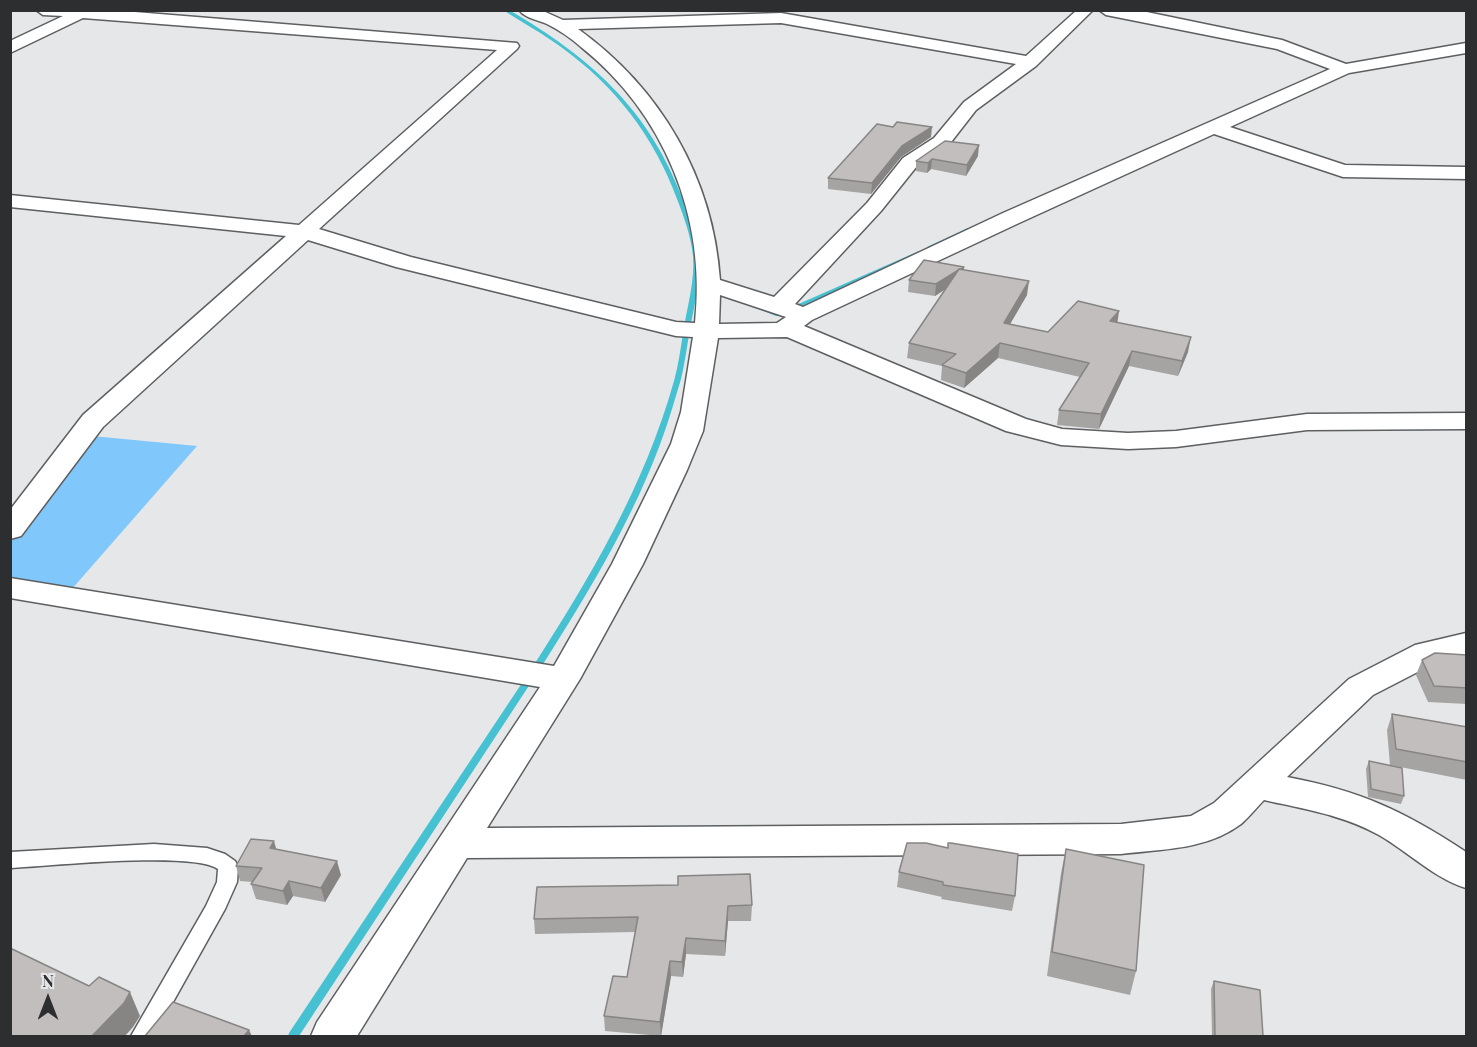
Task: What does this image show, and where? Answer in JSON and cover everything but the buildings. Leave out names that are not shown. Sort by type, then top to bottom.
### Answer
[{"type":"street","points":[[10,530],[33,502],[75,441],[93,421],[511,46],[44,10]]},
{"type":"street","points":[[333,1036],[456,843],[497,784],[544,676],[621,580],[654,507],[680,459],[694,416],[693,330],[710,284],[705,240],[688,177],[666,132],[640,97],[606,58],[559,25],[526,10]]},
{"type":"street","points":[[1086,10],[1030,62],[970,106],[941,142],[910,162],[874,207],[790,297],[789,317],[799,333],[1016,425],[1061,438],[1128,441],[1194,437],[1307,422],[1467,421]]},
{"type":"street","points":[[1106,10],[1282,45],[1345,69]]},
{"type":"street","points":[[10,48],[83,12]]},
{"type":"street","points":[[559,25],[781,18],[1030,62]]},
{"type":"street","points":[[10,201],[305,232],[404,262],[693,330],[789,317],[1345,69],[1467,48]]},
{"type":"street","points":[[1214,128],[1343,171],[1467,173]]},
{"type":"street","points":[[710,284],[789,317]]},
{"type":"street","points":[[10,588],[544,676]]},
{"type":"street","points":[[456,843],[1120,839],[1199,830],[1228,813],[1361,687],[1427,653],[1467,644]]},
{"type":"street","points":[[1256,785],[1347,805],[1368,813],[1394,825],[1467,872]]},
{"type":"lane","points":[[10,860],[154,852],[207,855],[228,866],[227,882],[215,909],[142,1036]]},
{"type":"shaded area","points":[[92,436],[197,446],[71,590],[11,581],[11,542]]},
{"type":"waterway","points":[[293,1036],[571,615],[634,499],[659,440],[678,379],[696,262],[691,231],[671,175],[655,145],[614,91],[563,46],[505,10]]},
{"type":"waterway","points":[[1121,161],[1336,68]]},
{"type":"waterway","points":[[930,247],[968,230]]},
{"type":"waterway","points":[[757,307],[778,315],[919,253]]}]
